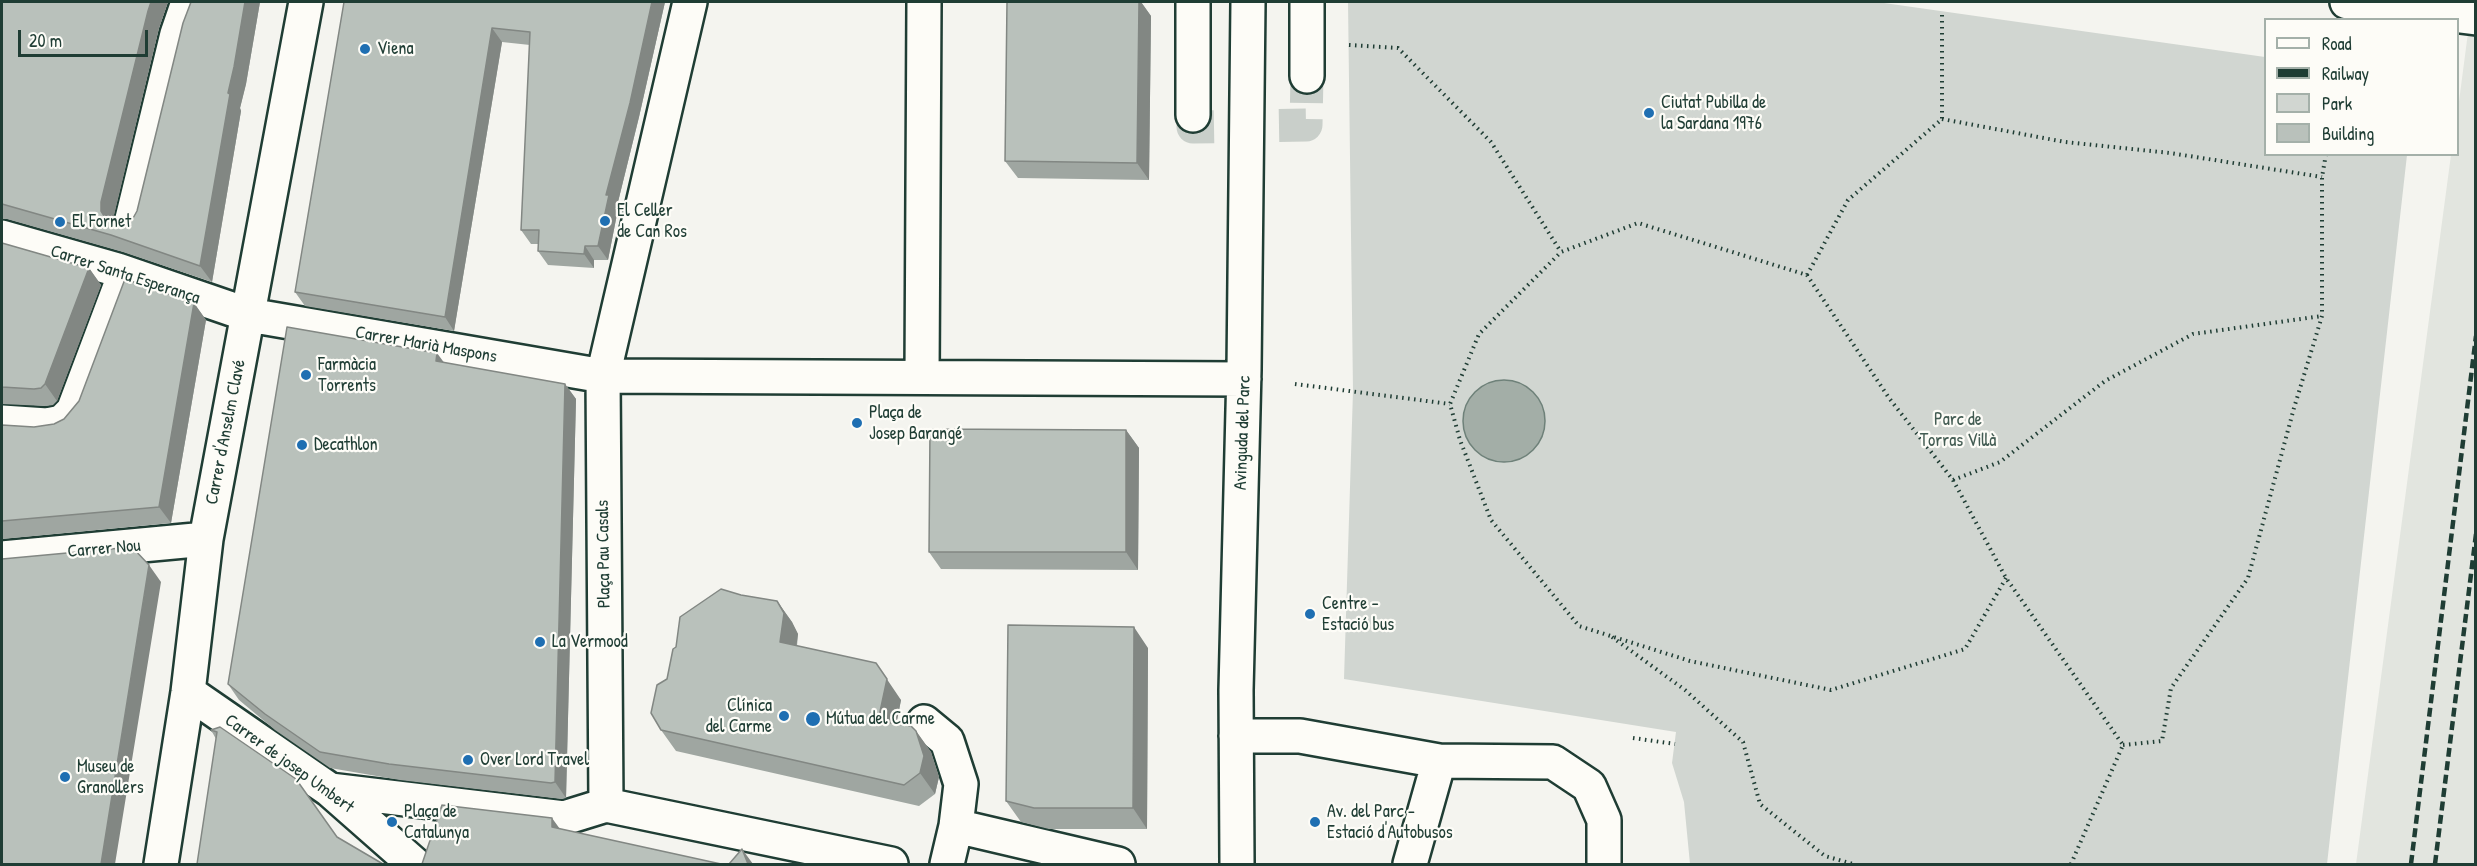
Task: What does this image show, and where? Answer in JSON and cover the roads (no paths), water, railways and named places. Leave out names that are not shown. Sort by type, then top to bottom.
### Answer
[{"type":"street","points":[[131,223],[177,34],[188,2]]},
{"type":"street","name":"Carrer d'Anselm Clavé","points":[[161,864],[188,692],[206,539],[306,2]]},
{"type":"street","points":[[690,2],[603,376],[1244,379]]},
{"type":"street","points":[[922,376],[924,2]]},
{"type":"street","points":[[1193,2],[1193,115]]},
{"type":"street","name":"Avinguda del Parc","points":[[1237,864],[1236,736],[1244,379],[1248,2]]},
{"type":"street","points":[[1307,2],[1307,76]]},
{"type":"street","points":[[2347,2],[2450,12]]},
{"type":"street","name":"Carrer Santa Esperança","points":[[2,237],[122,266],[249,315]]},
{"type":"street","points":[[2,422],[47,425],[62,422],[73,411],[122,266]]},
{"type":"street","name":"Carrer Marià Maspons","points":[[249,315],[603,376]]},
{"type":"street","name":"Plaça Pau Casals","points":[[603,376],[606,805]]},
{"type":"street","name":"Carrer Nou","points":[[2,558],[206,539]]},
{"type":"street","name":"Carrer de josep Umbert","points":[[188,692],[330,790],[414,864]]},
{"type":"street","points":[[924,722],[947,741],[961,784],[956,825],[947,864]]},
{"type":"street","points":[[1236,736],[1300,736],[1438,761],[1553,762],[1589,786],[1604,820],[1604,864]]},
{"type":"street","points":[[1410,864],[1438,761]]},
{"type":"street","points":[[330,790],[564,818],[606,805],[891,864]]},
{"type":"street","points":[[388,842],[410,799]]},
{"type":"street","points":[[956,825],[1118,864]]},
{"type":"tunnel","points":[[1193,115],[1193,127],[1306,125],[1307,76]]},
{"type":"railway","points":[[2411,864],[2476,336]]},
{"type":"railway","points":[[2435,864],[2476,534]]},
{"type":"place","name":"Viena","points":[[365,49]]},
{"type":"place","name":"Ciutat Pubilla de la Sardana 1976","points":[[1649,113]]},
{"type":"place","name":"El Celler de Can Ros","points":[[605,221]]},
{"type":"place","name":"El Fornet","points":[[60,222]]},
{"type":"place","name":"Farmàcia Torrents","points":[[306,375]]},
{"type":"place","name":"Plaça de Josep Barangé","points":[[857,423]]},
{"type":"place","name":"Decathlon","points":[[302,445]]},
{"type":"place","name":"Centre - Estació bus","points":[[1310,614]]},
{"type":"place","name":"La Vermood","points":[[540,642]]},
{"type":"place","name":"Clínica del Carme","points":[[784,716]]},
{"type":"place","name":"Mútua del Carme","points":[[813,719]]},
{"type":"place","name":"Over Lord Travel","points":[[468,760]]},
{"type":"place","name":"Museu de Granollers","points":[[65,777]]},
{"type":"place","name":"Plaça de Catalunya","points":[[392,822]]},
{"type":"place","name":"Av. del Parc - Estació d'Autobusos","points":[[1315,822]]},
{"type":"park label","name":"Parc de Torras Villà","points":[[1958,430]]}]
